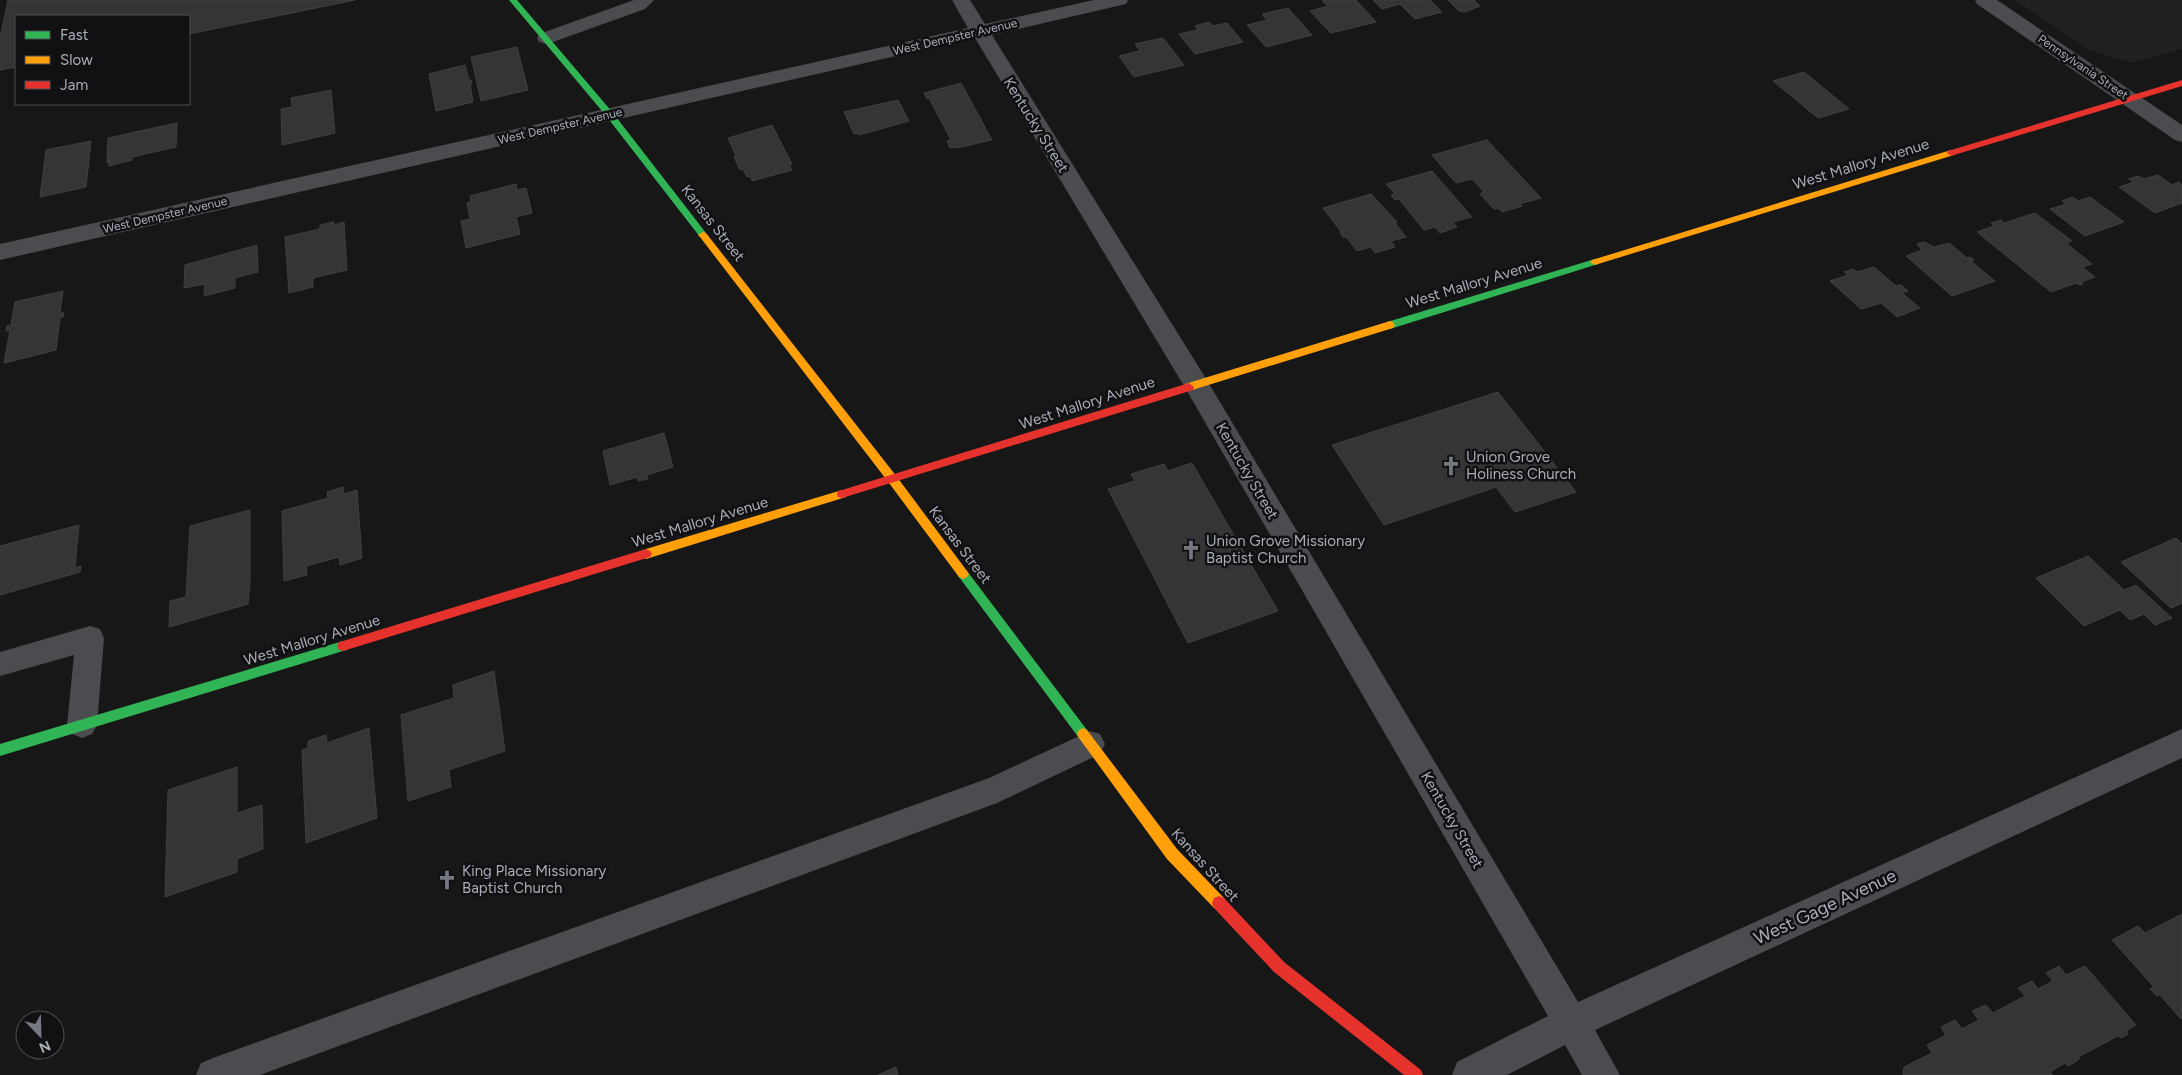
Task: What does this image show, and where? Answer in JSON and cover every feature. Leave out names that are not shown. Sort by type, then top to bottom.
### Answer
[{"type":"main road","name":"Kansas Street","points":[[514,0],[610,115],[893,480],[1172,854],[1279,967],[1416,1075]]},
{"type":"main road","name":"West Mallory Avenue","points":[[0,750],[893,480],[1196,384],[2182,83]]},
{"type":"street","name":"Kentucky Street","points":[[961,0],[1196,384],[1602,1075]]},
{"type":"street","name":"West Dempster Avenue","points":[[0,252],[1119,0]]},
{"type":"street","name":"Pennsylvania Street","points":[[1984,0],[2182,134]]},
{"type":"street","name":"West Gage Avenue","points":[[1470,1075],[1571,1023],[2182,744]]},
{"type":"lane","points":[[546,38],[639,4],[645,0]]},
{"type":"lane","points":[[0,664],[90,638],[82,725]]},
{"type":"lane","points":[[213,1075],[997,789],[1090,744]]},
{"type":"shaded area","points":[[2015,0],[2182,0],[2182,49],[2131,63],[2087,49]]},
{"type":"building","points":[[8,0],[355,0],[190,34],[190,15],[15,15],[15,67],[0,70],[0,38]]},
{"type":"building","points":[[1325,0],[1356,0],[1376,22],[1331,33],[1310,11],[1328,6],[1322,1]]},
{"type":"building","points":[[1373,0],[1430,0],[1442,12],[1415,19],[1400,4],[1382,9]]},
{"type":"building","points":[[1448,0],[1474,0],[1480,6],[1465,12],[1459,11]]},
{"type":"building","points":[[1288,8],[1312,35],[1266,47],[1247,25],[1267,20],[1262,14]]},
{"type":"building","points":[[1209,22],[1213,26],[1227,23],[1243,42],[1195,54],[1179,34],[1198,30],[1195,26]]},
{"type":"building","points":[[1163,38],[1184,65],[1134,77],[1119,56],[1140,51],[1135,44]]},
{"type":"building","points":[[517,47],[528,90],[481,101],[471,57]]},
{"type":"building","points":[[465,65],[472,84],[470,84],[473,102],[436,111],[429,74]]},
{"type":"building","points":[[1804,72],[1849,109],[1818,118],[1773,81]]},
{"type":"building","points":[[961,83],[992,140],[950,148],[947,141],[951,140],[929,98],[927,99],[924,93]]},
{"type":"building","points":[[331,90],[335,133],[282,145],[281,109],[292,107],[291,98]]},
{"type":"building","points":[[898,100],[909,121],[859,135],[858,133],[854,134],[844,112]]},
{"type":"building","points":[[177,123],[176,147],[132,157],[132,160],[109,166],[109,162],[107,163],[108,138]]},
{"type":"building","points":[[772,125],[792,164],[789,165],[792,170],[752,181],[750,176],[747,177],[743,169],[740,170],[728,138]]},
{"type":"building","points":[[1487,140],[1541,198],[1519,204],[1522,206],[1502,212],[1498,208],[1494,209],[1480,194],[1484,192],[1472,179],[1456,183],[1432,155]]},
{"type":"building","points":[[91,141],[86,187],[40,197],[46,150]]},
{"type":"building","points":[[1432,171],[1472,217],[1453,222],[1457,227],[1440,233],[1435,227],[1424,230],[1399,199],[1395,200],[1391,195],[1395,194],[1386,184]]},
{"type":"building","points":[[2158,175],[2172,185],[2179,182],[2182,185],[2182,203],[2155,213],[2119,187],[2134,182],[2129,179],[2138,176],[2144,179]]},
{"type":"building","points":[[516,184],[517,190],[526,188],[532,213],[516,217],[520,234],[466,248],[461,221],[470,219],[467,203],[471,202],[470,196]]},
{"type":"building","points":[[1371,194],[1397,222],[1395,223],[1406,237],[1391,241],[1395,247],[1375,253],[1371,247],[1357,251],[1346,237],[1343,237],[1323,208]]},
{"type":"building","points":[[2073,197],[2078,201],[2090,197],[2124,222],[2085,236],[2050,209],[2066,204],[2062,201]]},
{"type":"building","points":[[2035,213],[2072,241],[2066,243],[2092,264],[2082,267],[2095,277],[2081,282],[2083,284],[2079,285],[2076,283],[2051,292],[1977,232],[1994,226],[1991,223],[2001,220],[2004,223]]},
{"type":"building","points":[[334,222],[334,225],[344,222],[347,270],[313,278],[313,287],[289,293],[285,237],[320,229],[320,225]]},
{"type":"building","points":[[1924,242],[1934,247],[1949,243],[1967,258],[1970,257],[1974,260],[1971,261],[1995,281],[1952,296],[1906,256],[1922,250],[1917,244]]},
{"type":"building","points":[[257,245],[258,272],[235,278],[235,288],[204,296],[205,284],[184,288],[185,265]]},
{"type":"building","points":[[1874,267],[1896,286],[1901,285],[1908,291],[1902,293],[1920,308],[1897,317],[1881,303],[1861,309],[1830,281],[1848,275],[1844,272],[1853,269],[1857,272]]},
{"type":"building","points":[[63,291],[60,313],[64,313],[63,317],[60,318],[56,350],[4,363],[10,330],[6,331],[7,326],[11,325],[15,302]]},
{"type":"building","name":"Union Grove Holiness Church","points":[[1498,392],[1576,492],[1515,512],[1496,487],[1384,525],[1332,445]]},
{"type":"building","points":[[664,433],[673,467],[647,475],[648,479],[638,481],[637,477],[610,485],[603,451]]},
{"type":"building","name":"Union Grove Missionary Baptist Church","points":[[1192,463],[1278,611],[1188,643],[1108,489],[1135,481],[1131,474],[1164,464],[1168,471]]},
{"type":"building","points":[[343,487],[344,494],[357,490],[362,558],[340,565],[339,557],[306,566],[307,575],[284,581],[282,511],[328,498],[327,492]]},
{"type":"building","points":[[250,510],[250,582],[248,604],[169,627],[170,601],[186,597],[190,526]]},
{"type":"building","points":[[79,525],[75,568],[81,566],[80,572],[0,595],[0,546]]},
{"type":"building","points":[[2176,538],[2182,544],[2182,603],[2171,608],[2121,562]]},
{"type":"building","points":[[2088,556],[2124,590],[2136,585],[2172,618],[2155,625],[2144,614],[2130,620],[2120,610],[2084,626],[2036,578]]},
{"type":"building","points":[[494,671],[505,751],[449,770],[451,787],[408,801],[401,715],[454,698],[453,685]]},
{"type":"building","points":[[369,728],[377,818],[306,843],[302,750],[308,748],[308,741],[326,735],[327,743]]},
{"type":"building","points":[[237,767],[237,813],[262,805],[263,849],[237,859],[237,872],[165,897],[168,790]]},
{"type":"building","points":[[2182,914],[2181,1019],[2160,995],[2157,996],[2150,989],[2154,987],[2112,940],[2138,926],[2145,933]]},
{"type":"building","points":[[2059,966],[2066,975],[2085,966],[2136,1025],[2126,1031],[2128,1034],[2121,1038],[2118,1036],[2078,1057],[2080,1059],[2076,1059],[2077,1061],[2068,1066],[2065,1063],[2050,1072],[2053,1075],[1903,1075],[1904,1067],[1932,1053],[1927,1045],[1946,1035],[1941,1027],[1955,1020],[1962,1029],[1979,1020],[1972,1011],[1986,1005],[1993,1013],[2025,996],[2018,988],[2032,981],[2038,989],[2053,981],[2046,973]]},
{"type":"building","points":[[896,1067],[898,1075],[878,1075]]},
{"type":"traffic: fast","points":[[513,0],[610,115],[703,235]]},
{"type":"traffic: fast","points":[[1390,325],[1595,262]]},
{"type":"traffic: fast","points":[[963,574],[1083,734]]},
{"type":"traffic: fast","points":[[0,750],[343,646]]},
{"type":"traffic: slow","points":[[1595,262],[1951,153]]},
{"type":"traffic: slow","points":[[703,235],[893,480],[963,574]]},
{"type":"traffic: slow","points":[[1189,387],[1390,325]]},
{"type":"traffic: slow","points":[[646,554],[842,494]]},
{"type":"traffic: slow","points":[[1083,734],[1172,854],[1219,903]]},
{"type":"traffic: jam","points":[[1951,153],[2182,83]]},
{"type":"traffic: jam","points":[[842,494],[1189,387]]},
{"type":"traffic: jam","points":[[343,646],[646,554]]},
{"type":"traffic: jam","points":[[1219,903],[1279,967],[1416,1075]]},
{"type":"place","name":"Union Grove Holiness Church","points":[[1451,466]]},
{"type":"place","name":"Union Grove Missionary Baptist Church","points":[[1191,550]]},
{"type":"place","name":"King Place Missionary Baptist Church","points":[[447,880]]}]
